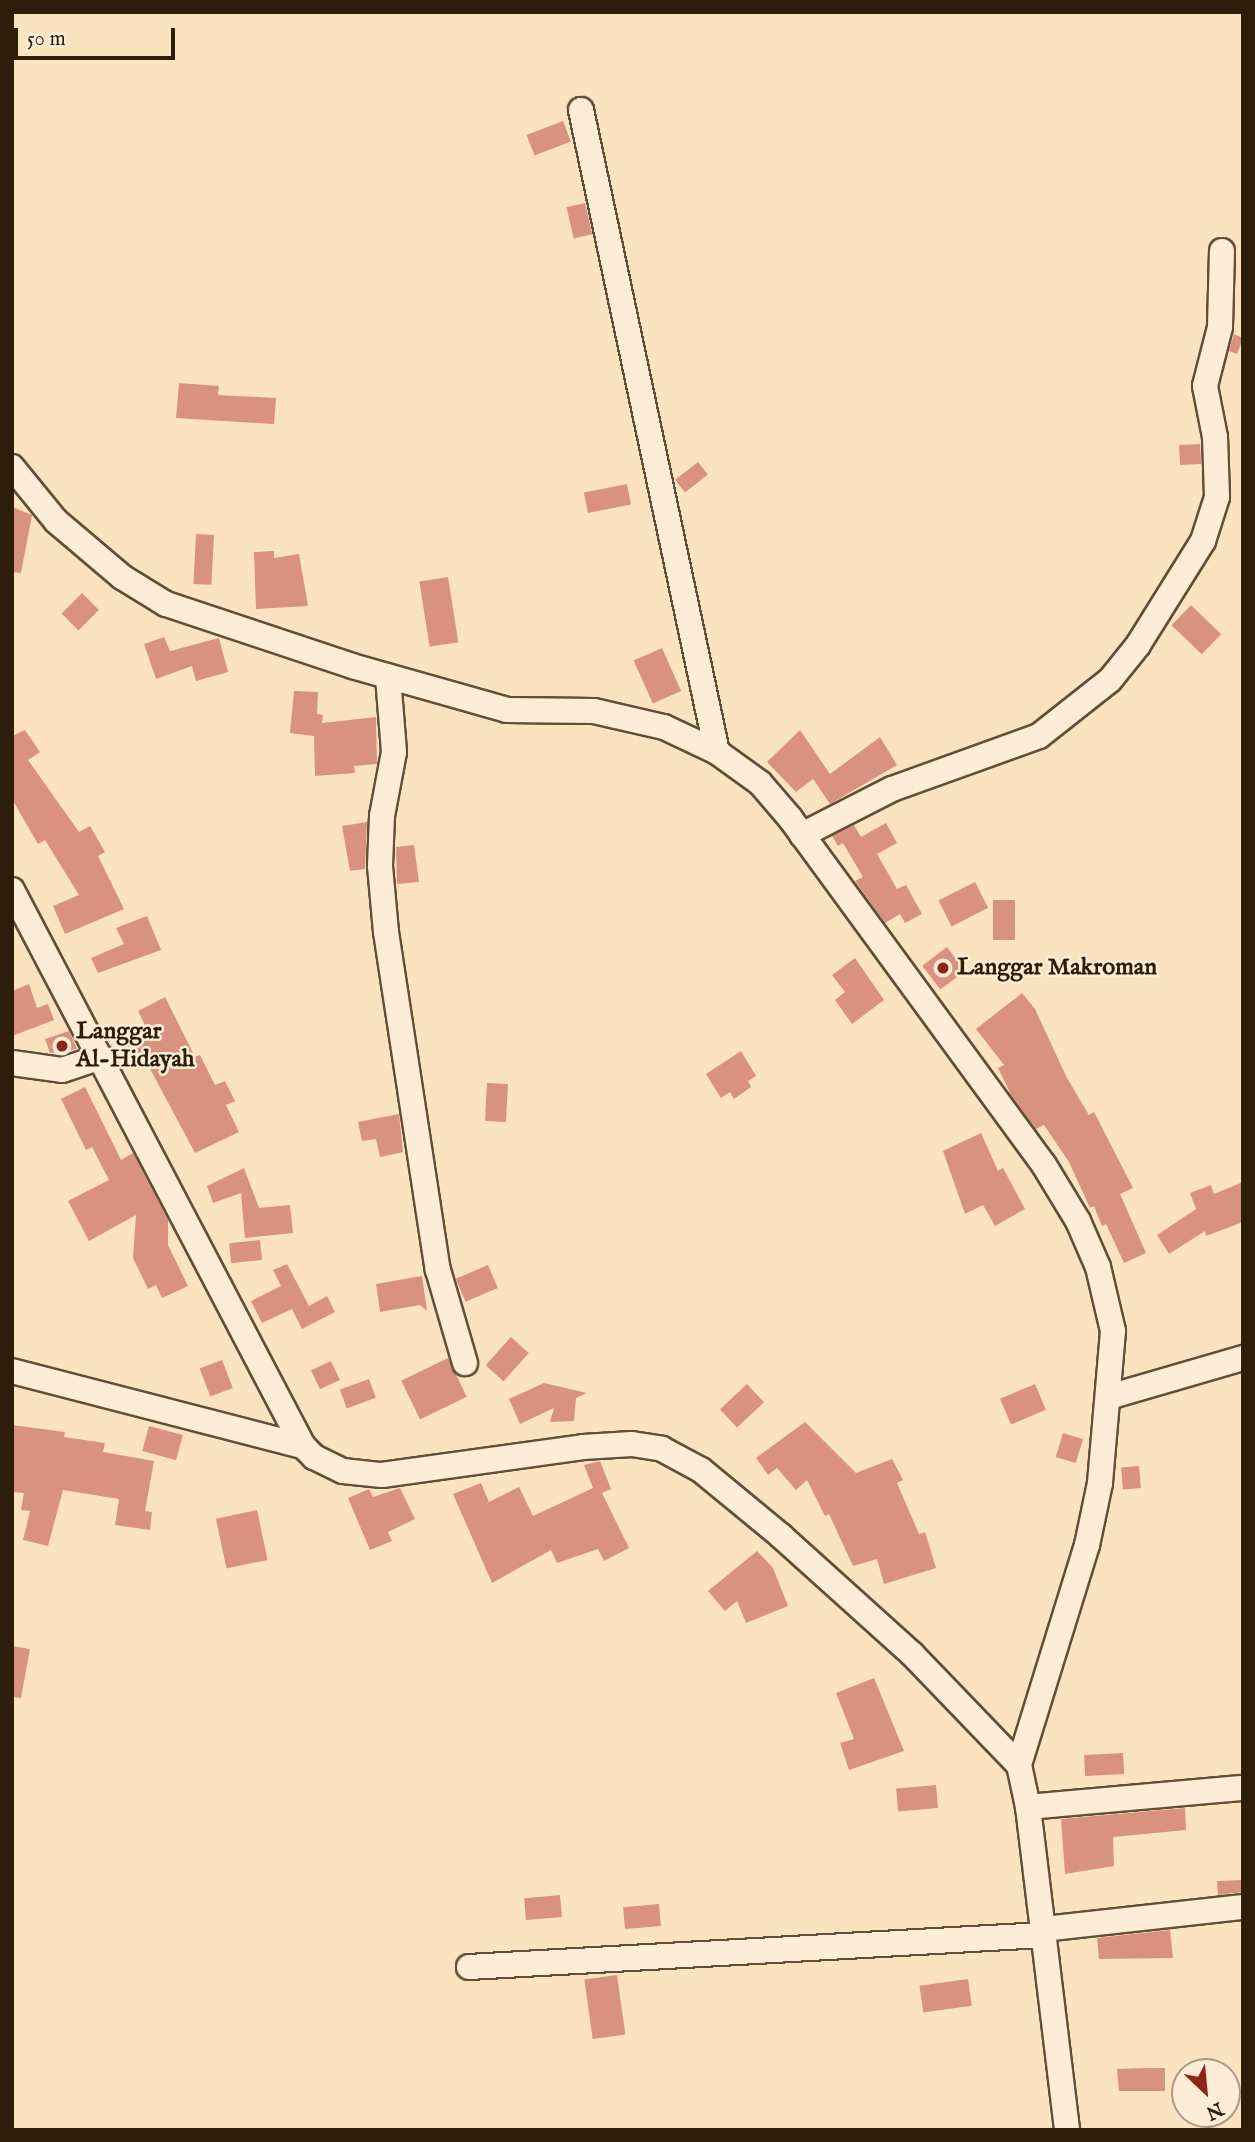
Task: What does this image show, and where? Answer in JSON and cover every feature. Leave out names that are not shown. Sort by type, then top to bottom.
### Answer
[{"type":"street","points":[[580,110],[717,752]]},
{"type":"street","points":[[802,835],[881,794],[1039,736],[1110,680],[1138,645],[1203,541],[1217,497],[1214,437],[1205,386],[1220,327],[1222,251]]},
{"type":"street","points":[[12,467],[56,521],[145,594],[208,620],[388,677],[507,710],[594,711],[641,722],[717,752],[760,783],[802,835],[1044,1165],[1078,1221],[1098,1267],[1113,1331],[1100,1483],[1087,1545],[1019,1765],[1028,1807],[1067,2130]]},
{"type":"street","points":[[388,677],[394,752],[382,816],[380,866],[386,932],[438,1270],[466,1363]]},
{"type":"street","points":[[12,890],[303,1446],[326,1465],[382,1475],[583,1447],[632,1444],[662,1449],[701,1470],[781,1536],[912,1654],[1019,1765]]},
{"type":"street","points":[[12,1063],[62,1070],[101,1057]]},
{"type":"street","points":[[1109,1397],[1243,1358]]},
{"type":"street","points":[[12,1371],[303,1446]]},
{"type":"street","points":[[1028,1807],[1243,1788]]},
{"type":"street","points":[[469,1967],[1043,1932],[1243,1907]]},
{"type":"building","points":[[563,121],[571,142],[534,156],[527,135]]},
{"type":"building","points":[[585,203],[592,234],[574,238],[566,207]]},
{"type":"building","points":[[1234,334],[1243,338],[1237,354],[1229,351]]},
{"type":"building","points":[[179,383],[219,386],[218,395],[276,398],[274,424],[176,418]]},
{"type":"building","points":[[1200,444],[1201,464],[1180,465],[1179,445]]},
{"type":"building","points":[[698,462],[708,475],[685,492],[675,480]]},
{"type":"building","points":[[627,484],[631,505],[588,513],[584,492]]},
{"type":"building","points":[[12,507],[32,515],[21,573],[12,572]]},
{"type":"building","points":[[196,534],[214,535],[211,585],[193,584]]},
{"type":"building","points":[[274,551],[274,558],[299,554],[308,606],[256,609],[254,552]]},
{"type":"building","points":[[448,577],[458,642],[430,647],[419,582]]},
{"type":"building","points":[[82,593],[99,610],[78,630],[61,614]]},
{"type":"building","points":[[1191,605],[1221,634],[1202,654],[1172,625]]},
{"type":"building","points":[[164,637],[170,651],[219,638],[228,672],[196,681],[192,666],[156,679],[144,644]]},
{"type":"building","points":[[662,648],[681,691],[653,704],[634,661]]},
{"type":"building","points":[[294,691],[318,692],[317,714],[323,715],[322,723],[376,717],[377,764],[354,766],[355,773],[315,776],[314,736],[290,733]]},
{"type":"building","points":[[25,730],[40,752],[28,760],[79,832],[90,826],[105,852],[98,856],[124,909],[65,934],[53,906],[79,895],[45,840],[38,844],[12,799],[12,736]]},
{"type":"building","points":[[800,730],[830,774],[880,737],[897,765],[830,804],[813,779],[796,792],[767,762]]},
{"type":"building","points":[[367,822],[365,869],[350,871],[342,826]]},
{"type":"building","points":[[886,823],[897,843],[877,854],[897,889],[906,885],[922,914],[905,923],[900,914],[885,923],[855,881],[863,877],[843,843],[838,846],[832,836],[854,825],[861,837]]},
{"type":"building","points":[[414,845],[419,882],[397,884],[396,847]]},
{"type":"building","points":[[975,882],[988,908],[952,926],[938,901]]},
{"type":"building","points":[[993,900],[1015,900],[1015,940],[993,940]]},
{"type":"building","points":[[147,916],[161,950],[98,973],[91,958],[124,944],[116,928]]},
{"type":"building","name":"Langgar Makroman","points":[[947,947],[965,971],[940,990],[922,966]]},
{"type":"building","points":[[855,958],[884,1000],[852,1024],[835,1000],[845,992],[832,975]]},
{"type":"building","points":[[29,984],[37,1008],[48,1004],[54,1020],[12,1036],[12,991]]},
{"type":"building","points":[[1022,993],[1035,1009],[1067,1078],[1089,1115],[1094,1112],[1133,1188],[1120,1194],[1146,1253],[1124,1263],[1106,1224],[1102,1226],[1094,1206],[1090,1208],[1069,1162],[1044,1125],[1036,1129],[1011,1095],[998,1068],[1004,1065],[976,1029]]},
{"type":"building","points":[[165,997],[195,1057],[200,1055],[215,1085],[225,1081],[235,1101],[226,1105],[239,1132],[195,1153],[141,1052],[132,1055],[124,1038],[146,1027],[138,1011]]},
{"type":"building","name":"Langgar Al-Hidayah","points":[[69,1031],[77,1049],[50,1053],[45,1039]]},
{"type":"building","points":[[741,1051],[756,1076],[748,1081],[751,1087],[734,1099],[730,1092],[721,1098],[706,1074]]},
{"type":"building","points":[[487,1083],[508,1084],[506,1122],[485,1121]]},
{"type":"building","points":[[85,1087],[121,1160],[133,1153],[168,1220],[168,1245],[188,1286],[162,1298],[156,1285],[148,1289],[133,1258],[136,1215],[89,1241],[68,1201],[109,1180],[92,1147],[86,1150],[61,1099]]},
{"type":"building","points":[[399,1114],[403,1152],[380,1157],[376,1139],[362,1141],[358,1122]]},
{"type":"building","points":[[981,1133],[998,1171],[1003,1168],[1025,1209],[995,1226],[983,1205],[965,1214],[943,1151]]},
{"type":"building","points":[[244,1168],[259,1208],[290,1205],[293,1233],[245,1238],[241,1193],[213,1203],[207,1186]]},
{"type":"building","points":[[1243,1182],[1243,1222],[1206,1236],[1205,1231],[1169,1254],[1157,1235],[1196,1209],[1190,1193],[1211,1185],[1214,1194]]},
{"type":"building","points":[[260,1240],[262,1260],[231,1263],[229,1243]]},
{"type":"building","points":[[287,1264],[309,1306],[327,1296],[335,1312],[302,1329],[292,1309],[262,1323],[251,1301],[281,1286],[273,1270]]},
{"type":"building","points":[[488,1265],[498,1288],[466,1302],[456,1279]]},
{"type":"building","points":[[422,1276],[427,1311],[420,1305],[380,1312],[376,1284]]},
{"type":"building","points":[[511,1337],[529,1353],[503,1381],[486,1365]]},
{"type":"building","points":[[448,1358],[467,1397],[420,1419],[401,1381]]},
{"type":"building","points":[[222,1360],[233,1388],[210,1397],[200,1369]]},
{"type":"building","points":[[331,1361],[340,1380],[320,1389],[311,1370]]},
{"type":"building","points":[[369,1379],[376,1398],[347,1408],[340,1390]]},
{"type":"building","points":[[544,1383],[587,1393],[576,1398],[574,1421],[550,1422],[554,1408],[520,1424],[509,1399]]},
{"type":"building","points":[[747,1384],[764,1402],[737,1428],[720,1409]]},
{"type":"building","points":[[1035,1384],[1046,1410],[1011,1425],[1000,1399]]},
{"type":"building","points":[[805,1422],[856,1473],[892,1459],[903,1480],[897,1483],[919,1534],[925,1532],[936,1568],[884,1584],[877,1559],[853,1566],[829,1514],[825,1516],[807,1480],[796,1490],[777,1468],[768,1475],[756,1458]]},
{"type":"building","points":[[12,1425],[65,1432],[64,1437],[105,1443],[103,1452],[154,1461],[145,1511],[152,1512],[150,1530],[115,1525],[119,1499],[63,1490],[48,1546],[23,1540],[30,1511],[21,1510],[24,1493],[12,1492]]},
{"type":"building","points":[[149,1426],[183,1435],[176,1460],[142,1451]]},
{"type":"building","points":[[1063,1433],[1083,1439],[1076,1463],[1056,1457]]},
{"type":"building","points":[[600,1461],[611,1489],[602,1493],[629,1548],[604,1561],[598,1549],[557,1563],[551,1550],[492,1583],[453,1494],[481,1483],[489,1502],[519,1487],[533,1516],[593,1488],[584,1465]]},
{"type":"building","points":[[1139,1466],[1141,1488],[1123,1489],[1121,1468]]},
{"type":"building","points":[[400,1488],[415,1519],[388,1532],[392,1541],[370,1550],[348,1498],[369,1489],[373,1497]]},
{"type":"building","points":[[257,1510],[268,1560],[227,1569],[216,1519]]},
{"type":"building","points":[[757,1551],[773,1568],[788,1606],[746,1623],[737,1601],[725,1611],[708,1591]]},
{"type":"building","points":[[12,1646],[30,1649],[21,1698],[12,1697]]},
{"type":"building","points":[[874,1678],[904,1751],[849,1770],[840,1743],[854,1739],[836,1693]]},
{"type":"building","points":[[1123,1753],[1124,1774],[1085,1776],[1084,1755]]},
{"type":"building","points":[[936,1785],[938,1808],[898,1811],[896,1788]]},
{"type":"building","points":[[1185,1808],[1186,1830],[1113,1837],[1114,1866],[1065,1874],[1061,1819]]},
{"type":"building","points":[[1243,1880],[1243,1892],[1218,1895],[1217,1881]]},
{"type":"building","points":[[560,1895],[562,1917],[526,1920],[524,1898]]},
{"type":"building","points":[[659,1904],[661,1926],[625,1929],[623,1907]]},
{"type":"building","points":[[1170,1930],[1173,1958],[1099,1959],[1097,1938]]},
{"type":"building","points":[[617,1975],[625,2034],[593,2039],[584,1980]]},
{"type":"building","points":[[968,1979],[972,2006],[923,2013],[919,1986]]},
{"type":"building","points":[[1165,2068],[1165,2091],[1119,2091],[1117,2069]]},
{"type":"place","name":"Langgar Makroman","points":[[943,968]]},
{"type":"place","name":"Langgar Al-Hidayah","points":[[62,1046]]}]
